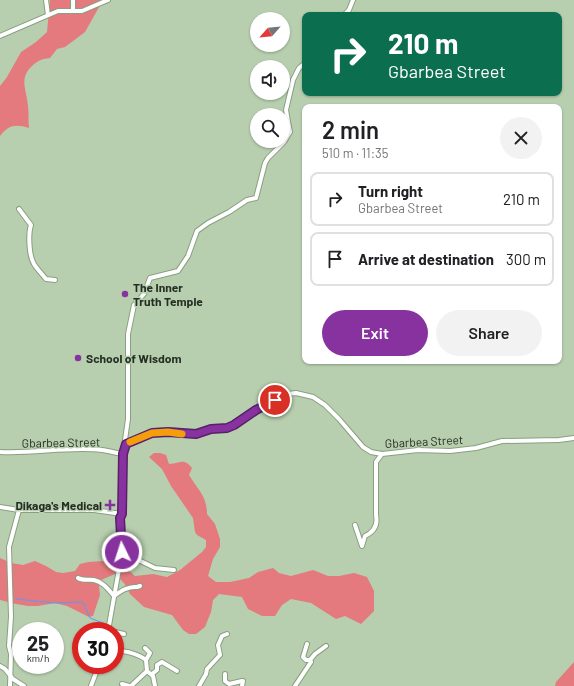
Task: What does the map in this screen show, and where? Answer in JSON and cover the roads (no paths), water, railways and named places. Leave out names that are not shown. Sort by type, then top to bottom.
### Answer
[{"type":"street","points":[[46,0],[48,15]]},
{"type":"street","points":[[73,0],[74,10]]},
{"type":"street","points":[[0,36],[58,11],[82,10],[108,0]]},
{"type":"street","points":[[347,12],[354,0]]},
{"type":"street","points":[[109,622],[122,552],[120,518],[122,514],[124,453],[128,412],[127,340],[134,305],[144,294],[150,278],[178,271],[188,256],[197,231],[247,200],[256,198],[265,163],[284,142],[290,132],[286,110],[293,80],[299,68],[302,66]]},
{"type":"street","points":[[19,209],[31,225],[29,230],[30,250],[33,263],[46,279],[55,280]]},
{"type":"street","name":"Gbarbea Street","points":[[0,452],[17,453],[88,449],[124,453],[126,444],[152,433],[168,432],[196,434],[211,429],[227,428],[275,400],[288,394],[296,393],[313,397],[325,405],[363,447],[371,452],[382,454],[418,450],[476,448],[502,441],[559,440],[574,438]]},
{"type":"street","points":[[355,525],[362,546],[365,536],[372,533],[377,522],[376,462],[382,454]]},
{"type":"street","points":[[0,507],[19,510],[94,510],[122,514]]},
{"type":"street","points":[[10,686],[11,654],[9,646],[11,617],[8,548],[19,510]]},
{"type":"street","points":[[122,552],[155,568],[174,570]]},
{"type":"street","points":[[78,578],[82,580],[94,580],[105,585],[114,596]]},
{"type":"street","points":[[114,596],[131,586],[140,586]]},
{"type":"street","points":[[199,686],[206,674],[207,669],[220,655],[218,645],[222,636],[227,634]]},
{"type":"street","points":[[307,644],[304,657],[306,660],[310,660]]},
{"type":"street","points":[[295,686],[311,662],[310,660],[326,646]]},
{"type":"street","points":[[122,684],[130,686],[146,671],[146,660],[150,653],[145,648]]},
{"type":"street","points":[[124,651],[132,652],[146,660]]},
{"type":"street","points":[[152,674],[157,670],[157,665],[162,662],[177,671]]},
{"type":"street","points":[[0,666],[24,686]]},
{"type":"street","points":[[146,671],[152,674],[155,686]]},
{"type":"street","points":[[91,686],[96,674]]},
{"type":"street","points":[[225,674],[225,681],[229,684],[243,681],[242,686]]},
{"type":"waterway","points":[[16,599],[54,603],[81,602],[84,604],[90,618],[100,622]]},
{"type":"place","name":"The Inner Truth Temple","points":[[125,294]]},
{"type":"place","name":"School of Wisdom","points":[[78,358]]},
{"type":"place","name":"Dikaga's Medical","points":[[110,505]]}]
